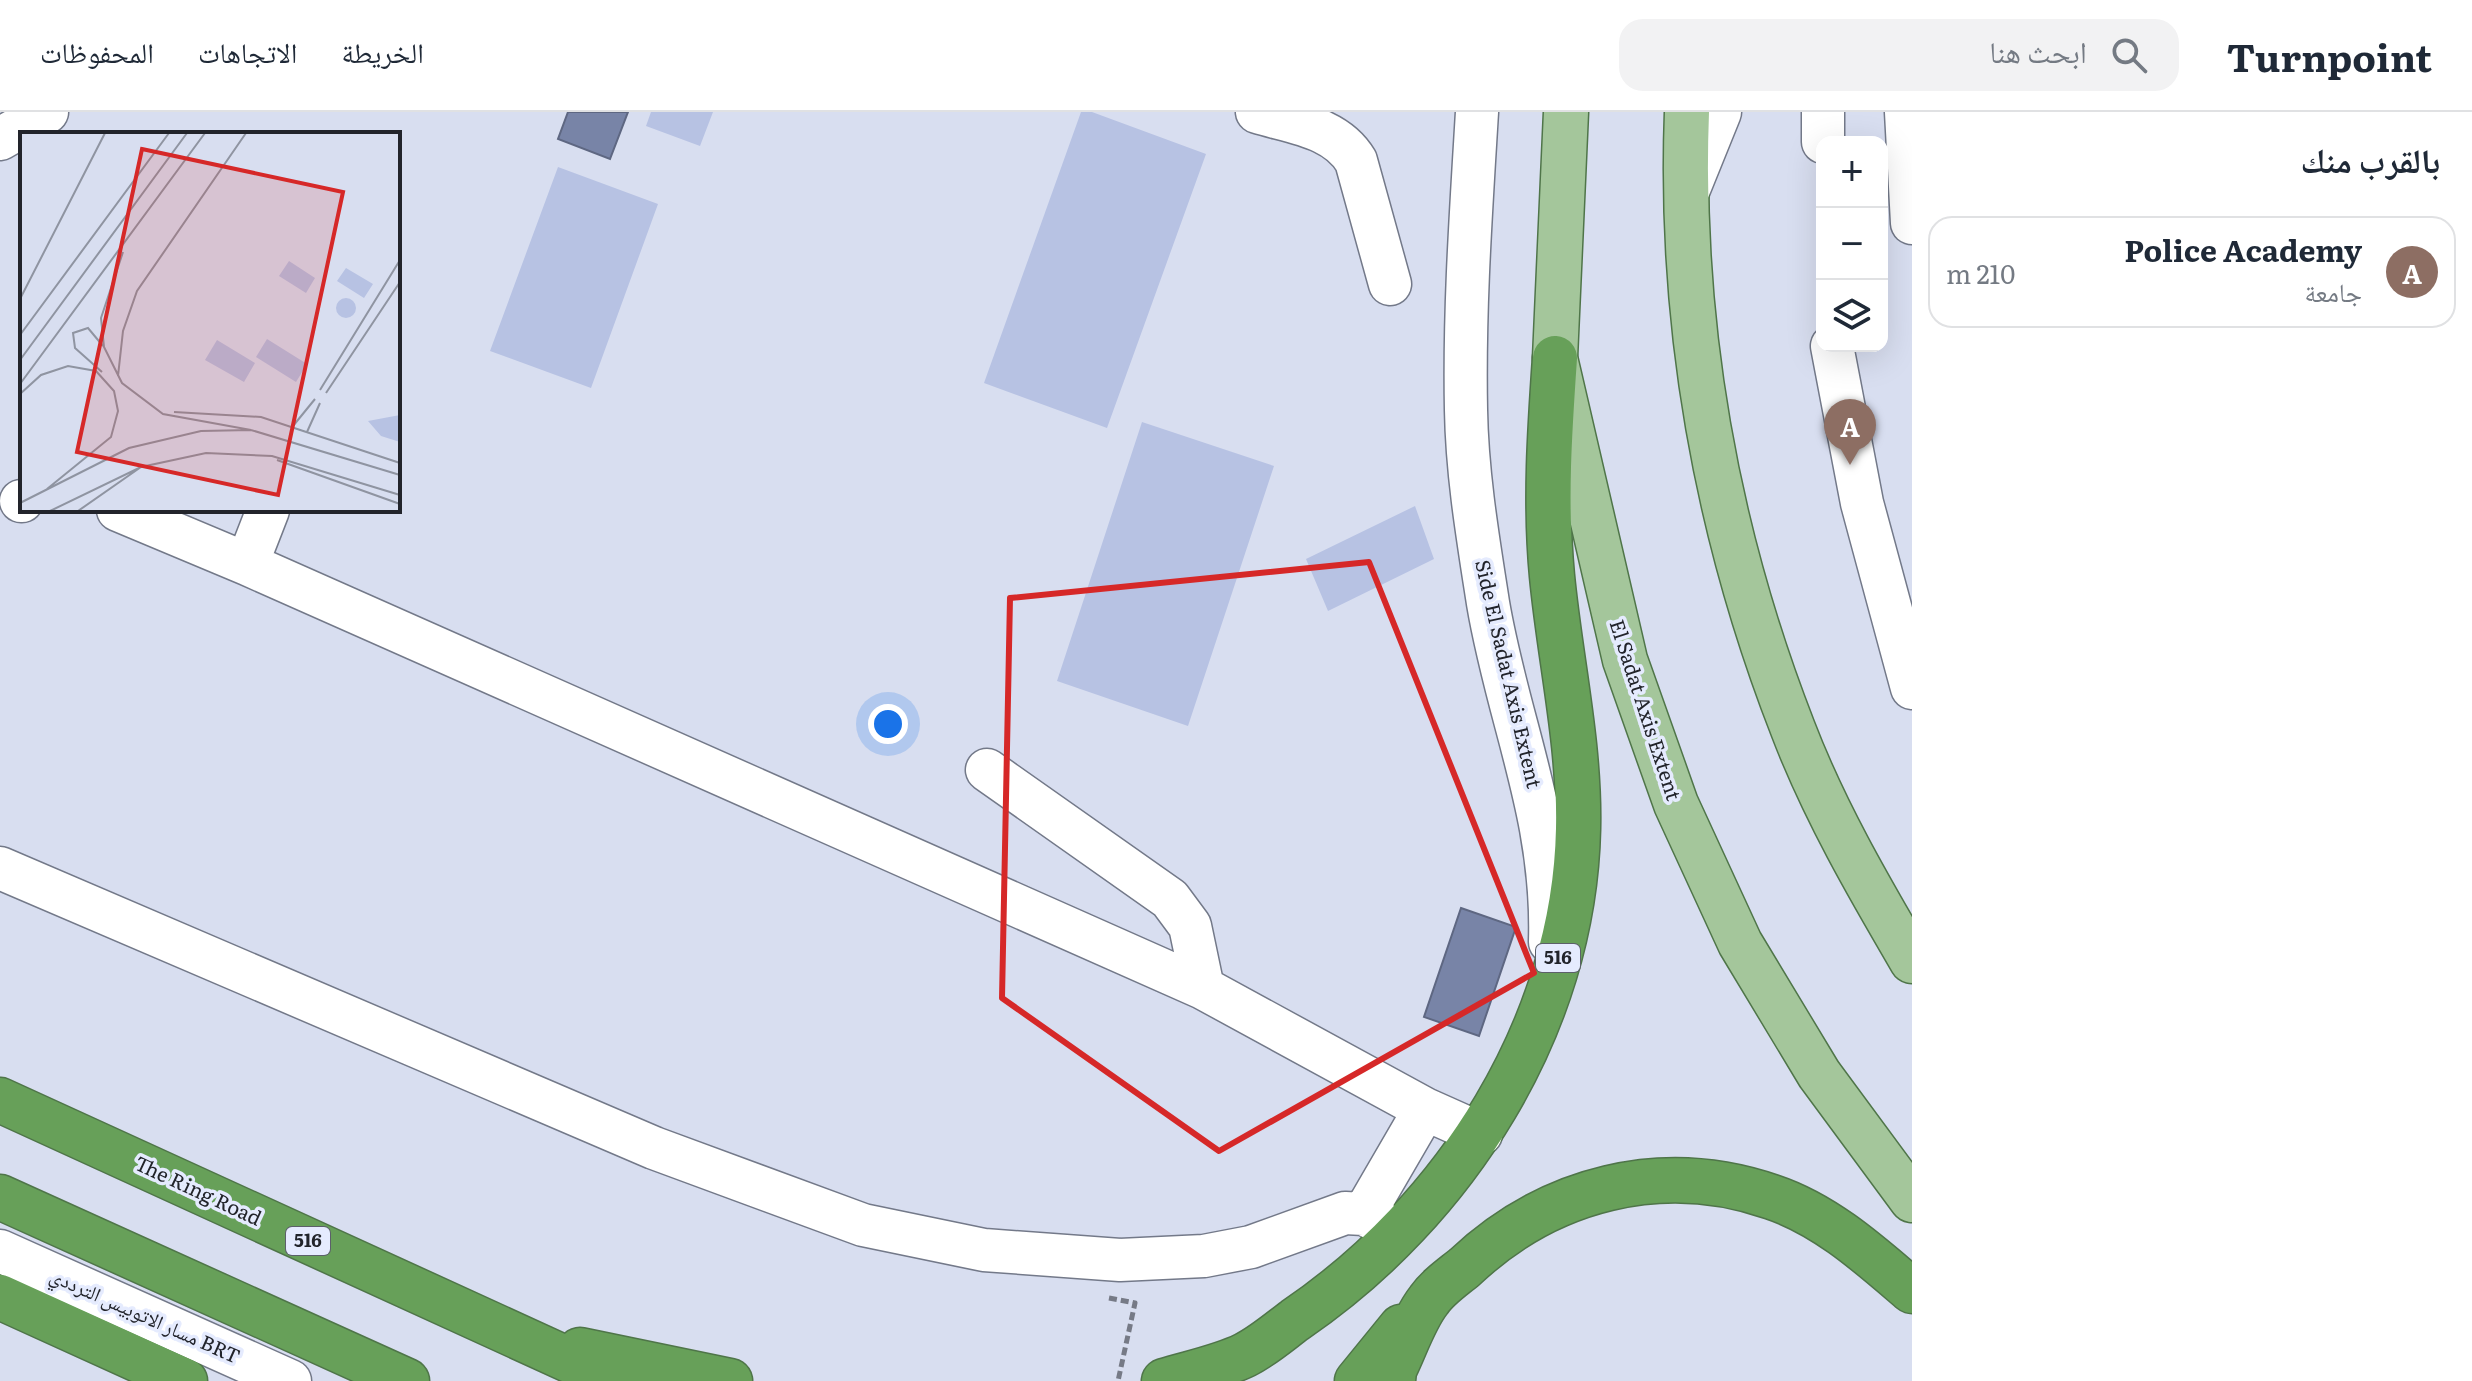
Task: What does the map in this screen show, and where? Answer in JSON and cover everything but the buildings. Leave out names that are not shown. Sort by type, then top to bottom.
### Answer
[{"type":"highway","name":"516","points":[[1164,1381],[1231,1368],[1357,1275],[1382,1223],[1433,1198],[1481,1134],[1548,996],[1569,914],[1578,830],[1575,745],[1552,575],[1548,470],[1555,358]]},
{"type":"highway","name":"The Ring Road","points":[[0,1100],[615,1381]]},
{"type":"highway","points":[[1357,1381],[1388,1341],[1494,1239],[1564,1202],[1609,1185],[1698,1178],[1774,1197],[1853,1240],[1912,1291]]},
{"type":"highway","points":[[0,1197],[407,1381]]},
{"type":"highway","points":[[0,1297],[185,1381]]},
{"type":"highway","points":[[1393,1381],[1394,1370],[1429,1300]]},
{"type":"highway","name":"516","points":[[516,1336],[730,1381]]},
{"type":"main road","name":"El Sadat Axis Extent","points":[[1566,112],[1555,358],[1625,660],[1676,804],[1740,943],[1819,1074],[1912,1200]]},
{"type":"main road","points":[[1687,112],[1683,201],[1692,335],[1715,468],[1748,601],[1793,731],[1851,855],[1912,961]]},
{"type":"street","points":[[0,139],[47,112]]},
{"type":"street","points":[[1257,112],[1338,124],[1356,161],[1390,284]]},
{"type":"street","name":"Side El Sadat Axis Extent","points":[[1477,112],[1466,314],[1468,441],[1474,510],[1489,607],[1544,828],[1552,889],[1548,996]]},
{"type":"street","points":[[1683,201],[1720,112]]},
{"type":"street","points":[[1823,112],[1823,136]]},
{"type":"street","points":[[1906,112],[1912,223]]},
{"type":"street","points":[[1833,352],[1862,503],[1912,688]]},
{"type":"street","points":[[123,512],[247,564],[1203,988],[1425,1109],[1481,1134]]},
{"type":"street","points":[[247,564],[267,512]]},
{"type":"street","points":[[987,770],[1170,899],[1190,926],[1203,988]]},
{"type":"street","points":[[0,868],[654,1148],[863,1225],[940,1244],[1120,1260],[1204,1256],[1251,1247],[1326,1217],[1382,1223],[1425,1109]]},
{"type":"street","name":"مسار الاتوبيس الترددي BRT","points":[[0,1251],[290,1381]]},
{"type":"path","points":[[1098,1297],[1135,1303],[1118,1381]]},
{"type":"highlighted area","points":[[1369,562],[1534,973],[1219,1151],[1002,998],[1010,598]]},
{"type":"shaded area","points":[[568,112],[628,112],[610,159],[558,139]]},
{"type":"shaded area","points":[[651,112],[713,112],[700,146],[646,126]]},
{"type":"shaded area","points":[[1081,112],[1092,112],[1206,154],[1107,428],[984,383]]},
{"type":"shaded area","points":[[558,167],[658,204],[591,388],[490,351]]},
{"type":"shaded area","points":[[1142,422],[1274,466],[1188,726],[1057,681]]},
{"type":"shaded area","points":[[1415,506],[1434,559],[1328,611],[1306,559]]},
{"type":"shaded area","points":[[1461,908],[1516,927],[1479,1036],[1424,1017]]},
{"type":"place","name":"Police Academy","points":[[1850,465]]}]
